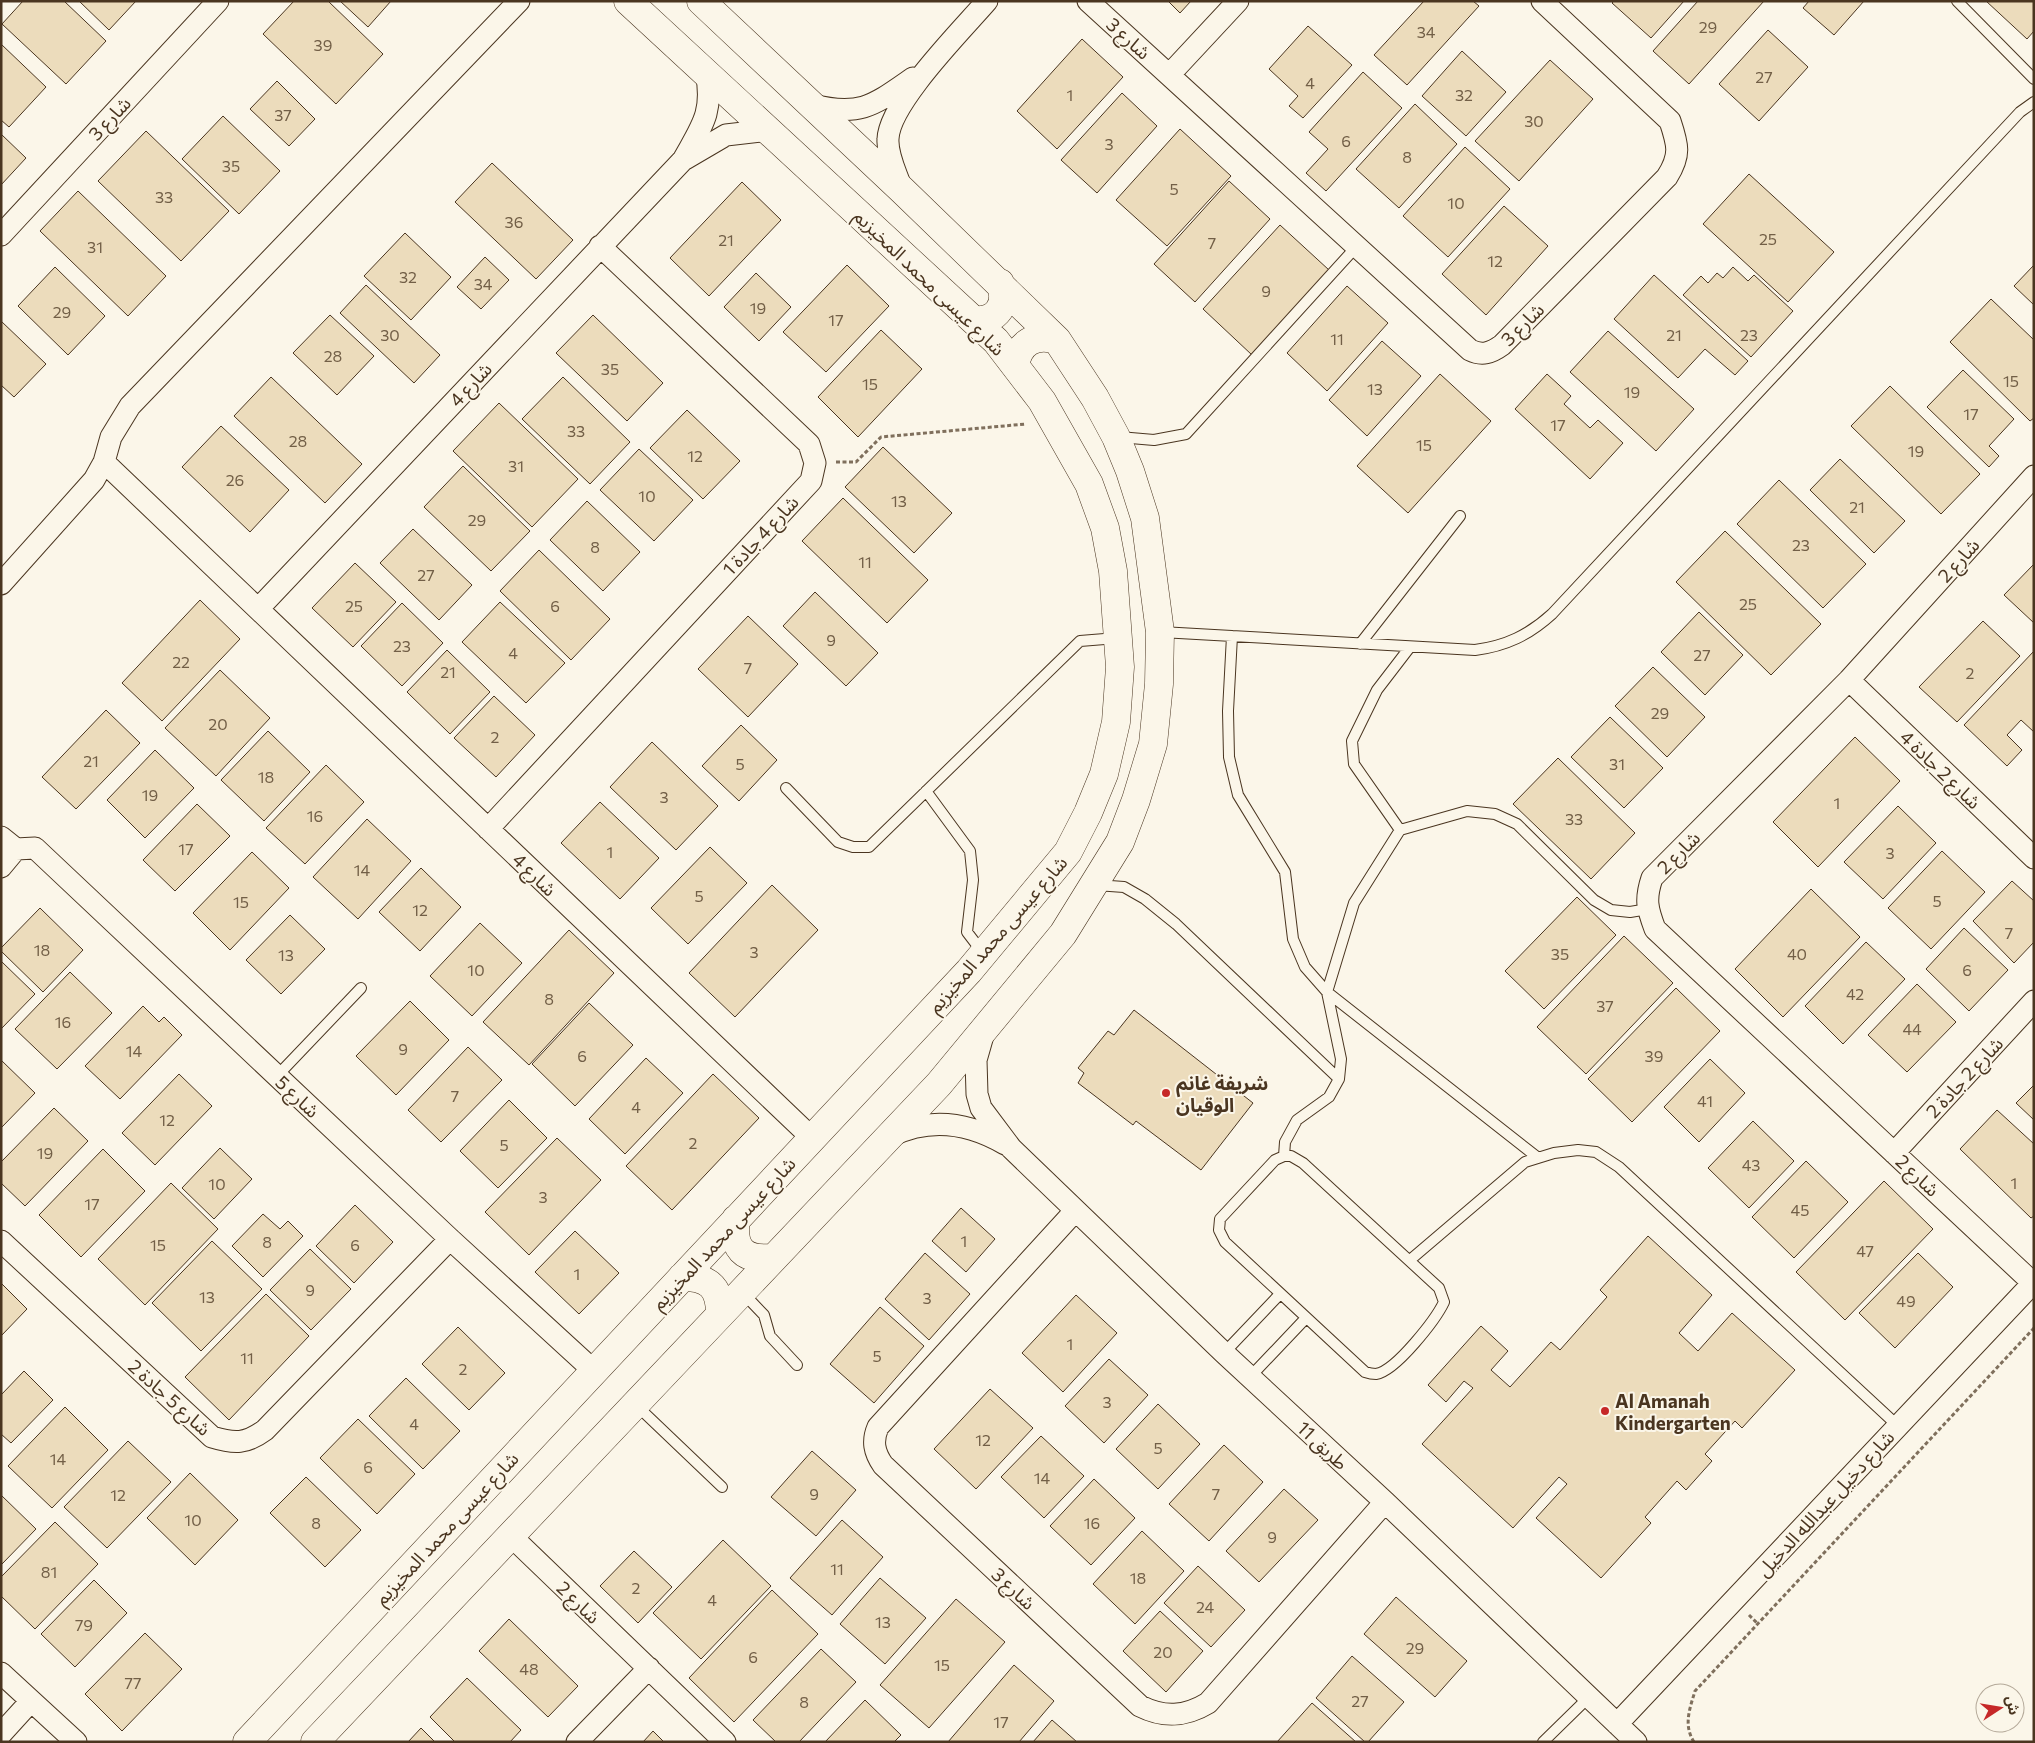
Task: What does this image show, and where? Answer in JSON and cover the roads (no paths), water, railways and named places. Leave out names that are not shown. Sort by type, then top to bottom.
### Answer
[{"type":"street","name":"شارع 3","points":[[1,235],[218,1]]},
{"type":"street","points":[[1,584],[94,480],[104,462],[111,437],[130,406],[519,1]]},
{"type":"street","name":"شارع عيسى محمد المخيزيم","points":[[247,1742],[983,954],[1068,852],[1101,782],[1116,722],[1120,667],[1113,571],[1105,528],[1089,484],[1054,421],[996,341],[628,1]]},
{"type":"street","points":[[315,1742],[939,1084],[985,1030],[1063,934],[1095,885],[1120,842],[1153,744],[1160,684],[1160,632],[1145,518],[1130,471],[1116,437],[1095,398],[1057,340],[1000,283],[700,1]]},
{"type":"street","points":[[902,190],[891,160],[888,139],[892,121],[902,102],[927,68],[987,1]]},
{"type":"street","name":"شارع 3","points":[[1088,1],[1470,350],[1478,354],[1493,352],[1502,346],[1667,177],[1676,162],[1677,142],[1670,121],[1542,1]]},
{"type":"street","points":[[1170,74],[1238,1]]},
{"type":"street","points":[[812,105],[828,109],[851,110],[871,106],[927,68]]},
{"type":"street","name":"شارع 4","points":[[258,609],[683,160],[702,126],[709,107],[710,90],[706,72]]},
{"type":"street","name":"شارع 4","points":[[683,160],[726,135],[769,130]]},
{"type":"street","name":"شارع 4 جادة 1","points":[[488,829],[811,481],[815,463],[809,444],[600,246]]},
{"type":"street","points":[[974,320],[984,321],[992,318],[1000,311],[1004,302],[1000,283]]},
{"type":"street","points":[[1015,366],[1022,347],[1029,341],[1048,337],[1057,340]]},
{"type":"street","name":"شارع 4","points":[[104,462],[812,1138]]},
{"type":"street","name":"شارع 2","points":[[2034,476],[1849,680],[1652,878],[1647,894],[1648,909],[1655,929],[2034,1283]]},
{"type":"street","name":"شارع 2 جادة 4","points":[[1849,680],[2034,858]]},
{"type":"street","name":"شارع 5","points":[[1,866],[9,843],[35,848],[450,1239],[594,1371]]},
{"type":"street","name":"شارع 2 جادة 2","points":[[1894,1153],[2034,1001]]},
{"type":"street","name":"طريق 11","points":[[985,1030],[976,1060],[976,1094],[982,1108],[1012,1148],[1224,1353],[1385,1502],[1636,1742]]},
{"type":"street","name":"طريق 11","points":[[886,1139],[904,1130],[918,1126],[950,1124],[984,1133],[1012,1148]]},
{"type":"street","name":"شارع 3","points":[[1075,1211],[878,1427],[874,1442],[875,1451],[883,1465],[1068,1639],[1140,1706],[1150,1712],[1174,1716],[1198,1710],[1208,1703],[1385,1502]]},
{"type":"street","points":[[736,1219],[734,1236],[741,1251],[756,1259],[772,1258]]},
{"type":"street","name":"شارع 5 جادة 2","points":[[1,1241],[212,1437],[231,1442],[252,1439],[265,1430],[450,1239]]},
{"type":"street","points":[[682,1277],[698,1277],[712,1285],[720,1298],[720,1314]]},
{"type":"street","name":"شارع دخيل عبدالله الدخيل","points":[[1617,1724],[2034,1283]]},
{"type":"street","name":"شارع 2","points":[[510,1535],[725,1742]]},
{"type":"street","points":[[577,1742],[649,1668]]},
{"type":"street","points":[[1,1673],[76,1742]]},
{"type":"street","points":[[1,1734],[31,1702]]},
{"type":"lane","points":[[1957,1],[2034,80]]},
{"type":"lane","points":[[1160,632],[1475,650],[1493,648],[1517,639],[1539,626],[2020,112],[2034,102]]},
{"type":"lane","points":[[1116,437],[1154,440],[1186,434],[1357,246]]},
{"type":"lane","points":[[1360,644],[1460,516]]},
{"type":"lane","points":[[1232,636],[1228,711],[1229,757],[1238,795],[1286,872],[1293,939],[1304,967],[1327,992],[1537,1157]]},
{"type":"lane","points":[[786,788],[838,842],[853,848],[869,847],[1080,642],[1118,638]]},
{"type":"lane","points":[[1400,830],[1354,764],[1352,741],[1377,690],[1410,647]]},
{"type":"lane","points":[[926,791],[970,851],[973,880],[967,932],[983,954]]},
{"type":"lane","points":[[1284,1156],[1285,1142],[1297,1120],[1329,1098],[1339,1079],[1341,1059],[1327,992],[1354,903],[1400,830],[1467,811],[1495,814],[1517,824],[1594,900],[1611,910],[1630,912],[1648,909]]},
{"type":"lane","points":[[1095,885],[1124,888],[1145,899],[1176,924],[1339,1079]]},
{"type":"lane","points":[[277,1076],[361,988]]},
{"type":"lane","points":[[1410,1260],[1510,1173],[1537,1157],[1578,1150],[1596,1152],[1619,1167],[1898,1426]]},
{"type":"lane","points":[[1284,1156],[1291,1156],[1304,1163],[1410,1260],[1439,1288],[1444,1302],[1439,1312],[1412,1347],[1386,1370],[1376,1374],[1365,1372],[1224,1242],[1219,1224],[1220,1219],[1275,1160],[1284,1156]]},
{"type":"lane","points":[[741,1291],[764,1316],[770,1336],[796,1366]]},
{"type":"lane","points":[[1224,1353],[1280,1294]]},
{"type":"lane","points":[[1250,1377],[1306,1318]]},
{"type":"lane","points":[[635,1404],[722,1486]]},
{"type":"lane","points":[[1543,1742],[1589,1697]]},
{"type":"place","name":"شريفة غانم الوقيان","points":[[1166,1093]]},
{"type":"place","name":"Al Amanah Kindergarten","points":[[1605,1411]]}]
